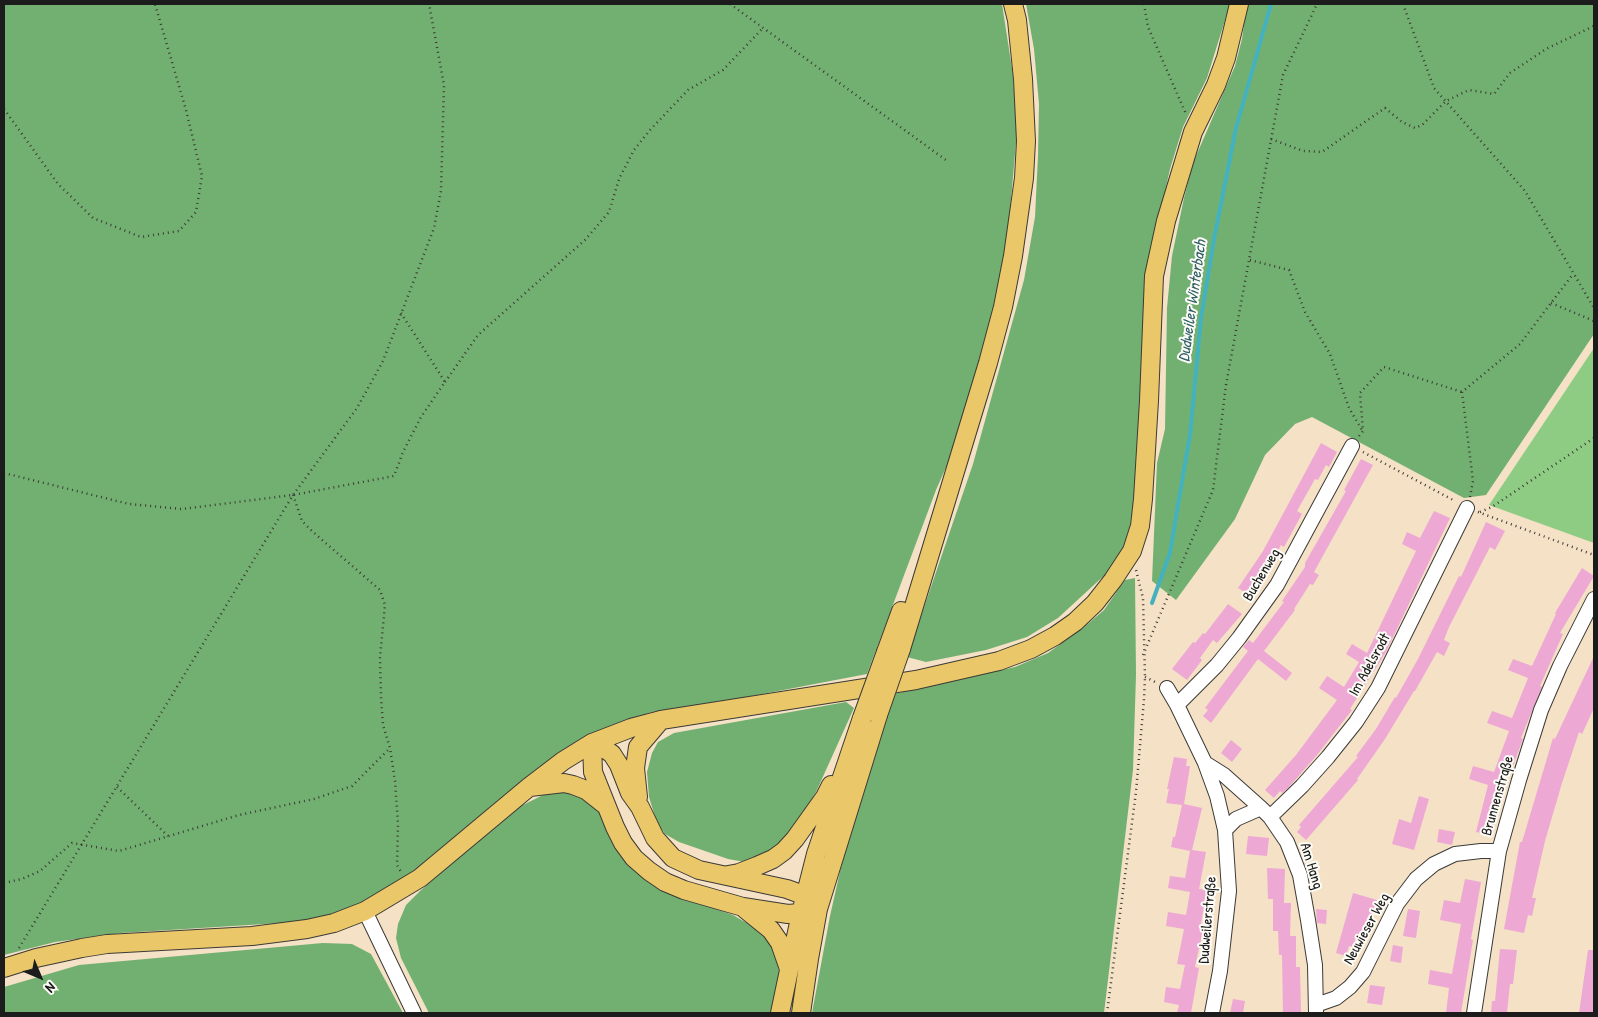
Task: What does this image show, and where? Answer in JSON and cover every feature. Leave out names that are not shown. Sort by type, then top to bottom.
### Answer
[{"type":"main road","points":[[801,1013],[808,959],[818,909],[870,716],[961,451],[1003,307],[1013,256],[1024,178],[1026,140],[1023,78],[1017,20],[1013,4]]},
{"type":"main road","points":[[6,967],[58,953],[107,944],[252,936],[306,929],[334,922],[366,911],[408,887],[440,863],[529,787],[563,761],[592,743],[631,728],[662,720],[916,680],[999,661],[1039,645],[1075,622],[1114,580],[1132,550],[1140,526],[1154,276],[1166,221],[1193,132],[1216,85],[1226,58],[1239,4]]},
{"type":"main road","points":[[721,876],[738,873],[773,859],[795,839],[825,797],[852,744],[870,716]]},
{"type":"main road","points":[[640,807],[636,785],[636,755],[642,741],[662,720]]},
{"type":"main road","points":[[592,743],[593,772],[606,805],[623,843],[634,858],[649,871],[665,882],[684,890],[743,907],[788,914],[803,905]]},
{"type":"main road","points":[[592,743],[612,754],[619,765],[630,793],[640,807],[655,838],[664,850],[674,858],[699,870],[787,889],[803,905],[818,909]]},
{"type":"main road","points":[[780,1013],[816,854],[852,744]]},
{"type":"main road","points":[[529,787],[564,783],[573,785],[586,790],[606,805]]},
{"type":"main road","points":[[743,907],[770,930],[780,943],[789,969]]},
{"type":"street","name":"Buchenweg","points":[[1177,705],[1217,665],[1257,615],[1277,585],[1352,446]]},
{"type":"street","name":"Im Adelsrodt","points":[[1265,812],[1302,786],[1356,722],[1378,688],[1473,510]]},
{"type":"street","name":"Brunnenstraße","points":[[1474,1013],[1499,852],[1541,710],[1560,666],[1594,599]]},
{"type":"street","name":"Dudweilerstraße","points":[[1167,688],[1205,763],[1217,796],[1225,830],[1229,891],[1220,971],[1212,1013]]},
{"type":"street","name":"Am Hang","points":[[1205,763],[1224,775],[1265,812],[1287,842],[1300,875],[1315,965],[1316,1009]]},
{"type":"street","points":[[1225,830],[1236,819],[1265,812]]},
{"type":"street","name":"Neuwieser Weg","points":[[1316,1009],[1350,988],[1363,972],[1398,904],[1416,879],[1434,864],[1454,854],[1481,851],[1499,852]]},
{"type":"street","points":[[366,911],[414,1013]]},
{"type":"path","points":[[4,110],[58,184],[92,218],[141,237],[179,231],[196,212],[202,176],[186,110],[155,4]]},
{"type":"path","points":[[6,967],[82,845],[293,495],[357,408],[383,361],[434,228],[441,190],[444,85],[429,4]]},
{"type":"path","points":[[730,4],[946,160]]},
{"type":"path","points":[[1144,4],[1148,27],[1193,132]]},
{"type":"path","points":[[1143,655],[1213,490],[1226,385],[1283,75],[1317,4]]},
{"type":"path","points":[[1404,4],[1434,88],[1526,191],[1594,308]]},
{"type":"path","points":[[1270,140],[1303,151],[1322,152],[1350,134],[1377,112],[1386,108],[1402,122],[1415,128],[1422,125],[1446,102],[1469,90],[1494,94],[1510,73],[1546,49],[1594,26]]},
{"type":"path","points":[[4,473],[129,504],[182,509],[293,495],[394,476],[403,452],[421,417],[478,334],[585,240],[609,212],[619,178],[634,150],[650,130],[688,90],[723,70],[763,28]]},
{"type":"path","points":[[1250,260],[1289,270],[1305,312],[1330,354],[1349,408],[1363,431],[1360,394],[1384,367],[1462,392]]},
{"type":"path","points":[[1462,392],[1520,344],[1574,273]]},
{"type":"path","points":[[1551,303],[1594,321]]},
{"type":"path","points":[[401,312],[445,382]]},
{"type":"path","points":[[1462,392],[1473,480],[1473,510],[1492,507],[1594,438]]},
{"type":"path","points":[[293,495],[302,521],[380,590],[385,605],[380,657],[383,725],[390,748],[395,790],[398,824],[397,865],[408,887]]},
{"type":"path","points":[[1107,1013],[1136,792],[1145,677],[1143,598],[1132,550]]},
{"type":"path","points":[[4,883],[22,879],[40,871],[72,843],[119,851],[239,815],[314,799],[352,786],[390,748]]},
{"type":"path","points":[[117,787],[168,836]]},
{"type":"green space","points":[[4,4],[1002,4],[1013,75],[1017,131],[1003,267],[993,314],[959,438],[936,490],[867,674],[684,709],[651,712],[602,731],[419,871],[391,889],[334,916],[297,922],[121,933],[55,942],[4,955]]},
{"type":"green space","points":[[1026,4],[1230,4],[1207,78],[1183,127],[1170,169],[1154,241],[1138,500],[1131,531],[1122,551],[1108,572],[1058,618],[1027,637],[986,650],[926,662],[907,657],[973,464],[1024,280],[1035,217],[1039,104],[1034,49]]},
{"type":"green space","points":[[1247,4],[1594,4],[1594,334],[1486,495],[1464,498],[1312,417],[1295,424],[1265,455],[1235,519],[1176,600],[1152,581],[1157,463],[1165,429],[1167,308],[1172,256],[1193,163],[1235,66],[1242,39]]},
{"type":"green space","points":[[1594,348],[1594,543],[1489,505]]},
{"type":"green space","points":[[1135,578],[1136,675],[1133,770],[1104,1013],[812,1013],[844,854],[893,694],[1015,667],[1048,653],[1104,610],[1125,580]]},
{"type":"green space","points":[[846,702],[854,708],[816,792],[795,830],[777,849],[745,862],[728,859],[679,842],[665,834],[657,823],[649,797],[647,772],[652,753],[658,742],[674,733]]},
{"type":"green space","points":[[551,791],[563,791],[580,795],[603,814],[636,871],[659,889],[733,915],[750,925],[766,938],[775,953],[779,971],[775,1013],[429,1013],[401,958],[396,938],[398,924],[406,905],[515,809]]},
{"type":"green space","points":[[323,943],[352,944],[371,954],[403,1013],[4,1013],[4,987],[79,965]]},
{"type":"building","points":[[1321,443],[1337,452],[1329,467],[1326,465],[1318,480],[1315,479],[1297,511],[1302,514],[1284,547],[1281,545],[1272,562],[1275,564],[1253,597],[1238,588],[1263,551]]},
{"type":"building","points":[[1361,459],[1373,465],[1314,572],[1319,575],[1313,585],[1310,584],[1295,610],[1264,651],[1292,673],[1286,681],[1258,659],[1211,723],[1203,716],[1208,710],[1205,708],[1248,651],[1243,647],[1249,640],[1253,643],[1284,602],[1282,601],[1305,567],[1305,563],[1346,491],[1344,490]]},
{"type":"building","points":[[1434,511],[1450,518],[1386,652],[1350,709],[1352,710],[1288,788],[1282,793],[1280,791],[1274,798],[1265,790],[1296,755],[1337,700],[1319,688],[1327,676],[1344,687],[1359,662],[1346,654],[1352,644],[1367,653],[1416,551],[1402,544],[1407,532],[1420,538]]},
{"type":"building","points":[[1486,522],[1505,531],[1495,550],[1490,547],[1449,627],[1444,640],[1450,643],[1444,656],[1437,652],[1415,691],[1358,780],[1306,840],[1297,832],[1301,827],[1299,825],[1358,757],[1356,756],[1396,698],[1418,659],[1459,576],[1461,577]]},
{"type":"building","points":[[1582,568],[1594,576],[1560,633],[1563,634],[1540,686],[1542,687],[1521,738],[1523,739],[1510,774],[1507,772],[1493,826],[1488,825],[1486,834],[1476,832],[1488,785],[1469,779],[1473,766],[1494,772],[1509,731],[1487,723],[1492,711],[1512,718],[1528,678],[1508,670],[1513,659],[1532,666],[1555,613]]},
{"type":"building","points":[[1228,604],[1242,614],[1217,643],[1213,640],[1200,658],[1202,660],[1187,680],[1172,669],[1193,642],[1195,643],[1203,633],[1205,634]]},
{"type":"building","points":[[1594,656],[1594,708],[1582,734],[1579,732],[1562,783],[1545,841],[1532,898],[1536,898],[1532,916],[1528,915],[1524,933],[1504,929],[1520,842],[1522,842],[1553,738],[1555,739]]},
{"type":"building","points":[[1231,740],[1242,749],[1232,762],[1221,753]]},
{"type":"building","points":[[1174,757],[1187,759],[1186,766],[1190,766],[1184,804],[1202,808],[1192,850],[1206,852],[1199,889],[1207,890],[1200,929],[1203,930],[1195,967],[1199,968],[1191,1013],[1177,1013],[1179,1005],[1164,1002],[1166,987],[1180,989],[1185,965],[1177,964],[1184,929],[1166,926],[1168,912],[1186,915],[1190,892],[1168,888],[1170,876],[1185,878],[1190,851],[1171,847],[1182,805],[1166,803]]},
{"type":"building","points":[[1419,796],[1429,799],[1414,850],[1392,844],[1399,819],[1411,823]]},
{"type":"building","points":[[1439,829],[1455,832],[1452,845],[1437,842]]},
{"type":"building","points":[[1248,836],[1269,838],[1267,856],[1246,854]]},
{"type":"building","points":[[1267,868],[1285,869],[1284,903],[1291,903],[1290,936],[1296,936],[1296,967],[1300,967],[1301,1013],[1283,1013],[1282,955],[1279,955],[1278,931],[1273,931],[1273,899],[1268,899]]},
{"type":"building","points":[[1465,879],[1481,882],[1471,939],[1473,940],[1461,1013],[1446,1013],[1449,988],[1428,984],[1430,970],[1452,974],[1461,924],[1440,920],[1444,900],[1460,903]]},
{"type":"building","points":[[1353,893],[1377,900],[1369,926],[1364,924],[1361,938],[1356,937],[1353,947],[1349,946],[1346,956],[1336,953]]},
{"type":"building","points":[[1316,909],[1327,910],[1326,924],[1317,923]]},
{"type":"building","points":[[1408,909],[1420,911],[1416,938],[1403,936]]},
{"type":"building","points":[[1393,945],[1403,947],[1401,963],[1390,961]]},
{"type":"building","points":[[1500,949],[1517,950],[1513,984],[1510,984],[1507,1013],[1491,1013],[1492,1001],[1495,1001]]},
{"type":"building","points":[[1588,950],[1594,950],[1594,1013],[1579,1013]]},
{"type":"building","points":[[1370,985],[1385,987],[1382,1005],[1367,1003]]},
{"type":"building","points":[[1233,999],[1245,1001],[1243,1013],[1230,1013]]},
{"type":"waterway","name":"Dudweiler Winterbach","points":[[1152,603],[1170,553],[1190,435],[1201,318],[1214,239],[1236,128],[1271,4]]}]
